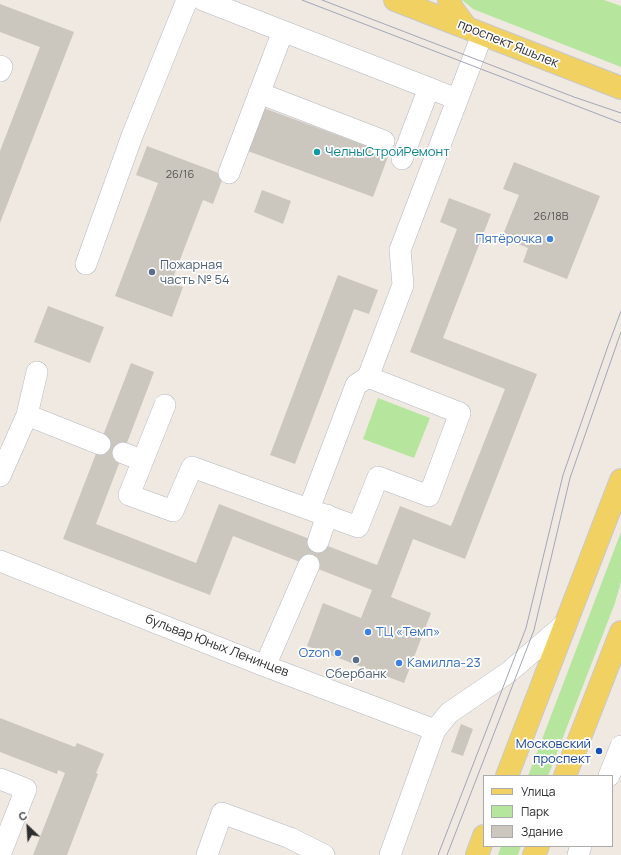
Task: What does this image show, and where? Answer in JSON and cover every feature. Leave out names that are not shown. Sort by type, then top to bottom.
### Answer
[{"type":"main road","name":"проспект Яшьлек","points":[[395,0],[621,88]]},
{"type":"main road","points":[[449,0],[452,8],[474,31]]},
{"type":"main road","points":[[507,775],[621,480]]},
{"type":"main road","points":[[565,775],[621,632]]},
{"type":"main road","points":[[477,855],[483,839]]},
{"type":"street","points":[[86,264],[132,136],[187,0]]},
{"type":"street","points":[[204,0],[457,99]]},
{"type":"street","points":[[229,173],[283,31]]},
{"type":"street","points":[[318,542],[318,512],[356,385],[368,377],[402,285],[400,250],[457,99],[474,31]]},
{"type":"street","points":[[0,66],[2,67],[0,71]]},
{"type":"street","points":[[402,158],[429,88]]},
{"type":"street","points":[[259,93],[384,141]]},
{"type":"street","points":[[0,476],[27,415],[37,372]]},
{"type":"street","points":[[165,405],[129,495],[173,511],[192,466],[358,527],[378,477],[429,496],[460,413],[368,377]]},
{"type":"street","points":[[27,415],[100,444]]},
{"type":"street","points":[[123,453],[142,460]]},
{"type":"street","name":"бульвар Юных Ленинцев","points":[[0,561],[265,666],[435,730]]},
{"type":"street","points":[[265,666],[309,565]]},
{"type":"street","points":[[390,855],[435,730],[449,712],[509,672],[566,623]]},
{"type":"street","points":[[609,775],[621,746]]},
{"type":"street","points":[[0,779],[26,789],[0,855]]},
{"type":"street","points":[[207,855],[222,814],[290,838],[324,855]]},
{"type":"green space","points":[[462,0],[604,0],[621,6],[621,67],[473,9]]},
{"type":"green space","points":[[378,398],[430,418],[414,458],[363,439]]},
{"type":"green space","points":[[621,532],[621,582],[615,603],[548,775],[528,775]]},
{"type":"green space","points":[[501,847],[521,847],[518,855],[498,855]]},
{"type":"building","points":[[0,4],[74,32],[0,223],[0,151],[40,47],[0,32]]},
{"type":"building","name":"ЧелныСтройРемонт","points":[[261,107],[389,154],[373,197],[245,150]]},
{"type":"building","points":[[147,146],[224,175],[213,204],[203,200],[171,283],[183,287],[172,317],[115,296],[158,183],[136,175]]},
{"type":"building","points":[[514,162],[600,196],[567,279],[523,262],[528,248],[502,237],[519,195],[503,189]]},
{"type":"building","points":[[262,190],[291,201],[283,224],[254,212]]},
{"type":"building","points":[[449,198],[491,214],[443,338],[537,374],[465,559],[413,539],[391,597],[431,613],[404,683],[307,646],[323,603],[361,618],[372,590],[233,536],[210,595],[63,539],[131,363],[154,372],[96,524],[196,563],[219,504],[377,565],[400,506],[451,526],[505,389],[410,352],[457,229],[440,222]]},
{"type":"building","points":[[338,275],[378,290],[369,314],[354,309],[295,464],[270,455]]},
{"type":"building","points":[[48,306],[104,327],[90,363],[34,342]]},
{"type":"building","points":[[0,718],[75,747],[77,743],[104,754],[96,773],[98,774],[67,855],[33,855],[65,773],[58,770],[57,774],[0,752]]},
{"type":"building","points":[[461,724],[473,729],[463,756],[451,752]]},
{"type":"tram line","points":[[302,0],[621,123]]},
{"type":"tram line","points":[[322,0],[574,97],[621,113]]},
{"type":"tram line","points":[[438,855],[526,628],[563,475],[621,311]]},
{"type":"tram line","points":[[447,855],[534,630],[570,478],[621,332]]},
{"type":"place","name":"ЧелныСтройРемонт","points":[[317,152]]},
{"type":"place","name":"Пятёрочка","points":[[550,239]]},
{"type":"place","name":"Пожарная часть № 54","points":[[152,272]]},
{"type":"place","name":"ТЦ «Темп»","points":[[368,632]]},
{"type":"place","name":"Ozon","points":[[338,653]]},
{"type":"place","name":"Сбербанк","points":[[356,660]]},
{"type":"place","name":"Камилла-23","points":[[399,663]]},
{"type":"place","name":"Московский проспект","points":[[599,751]]}]
